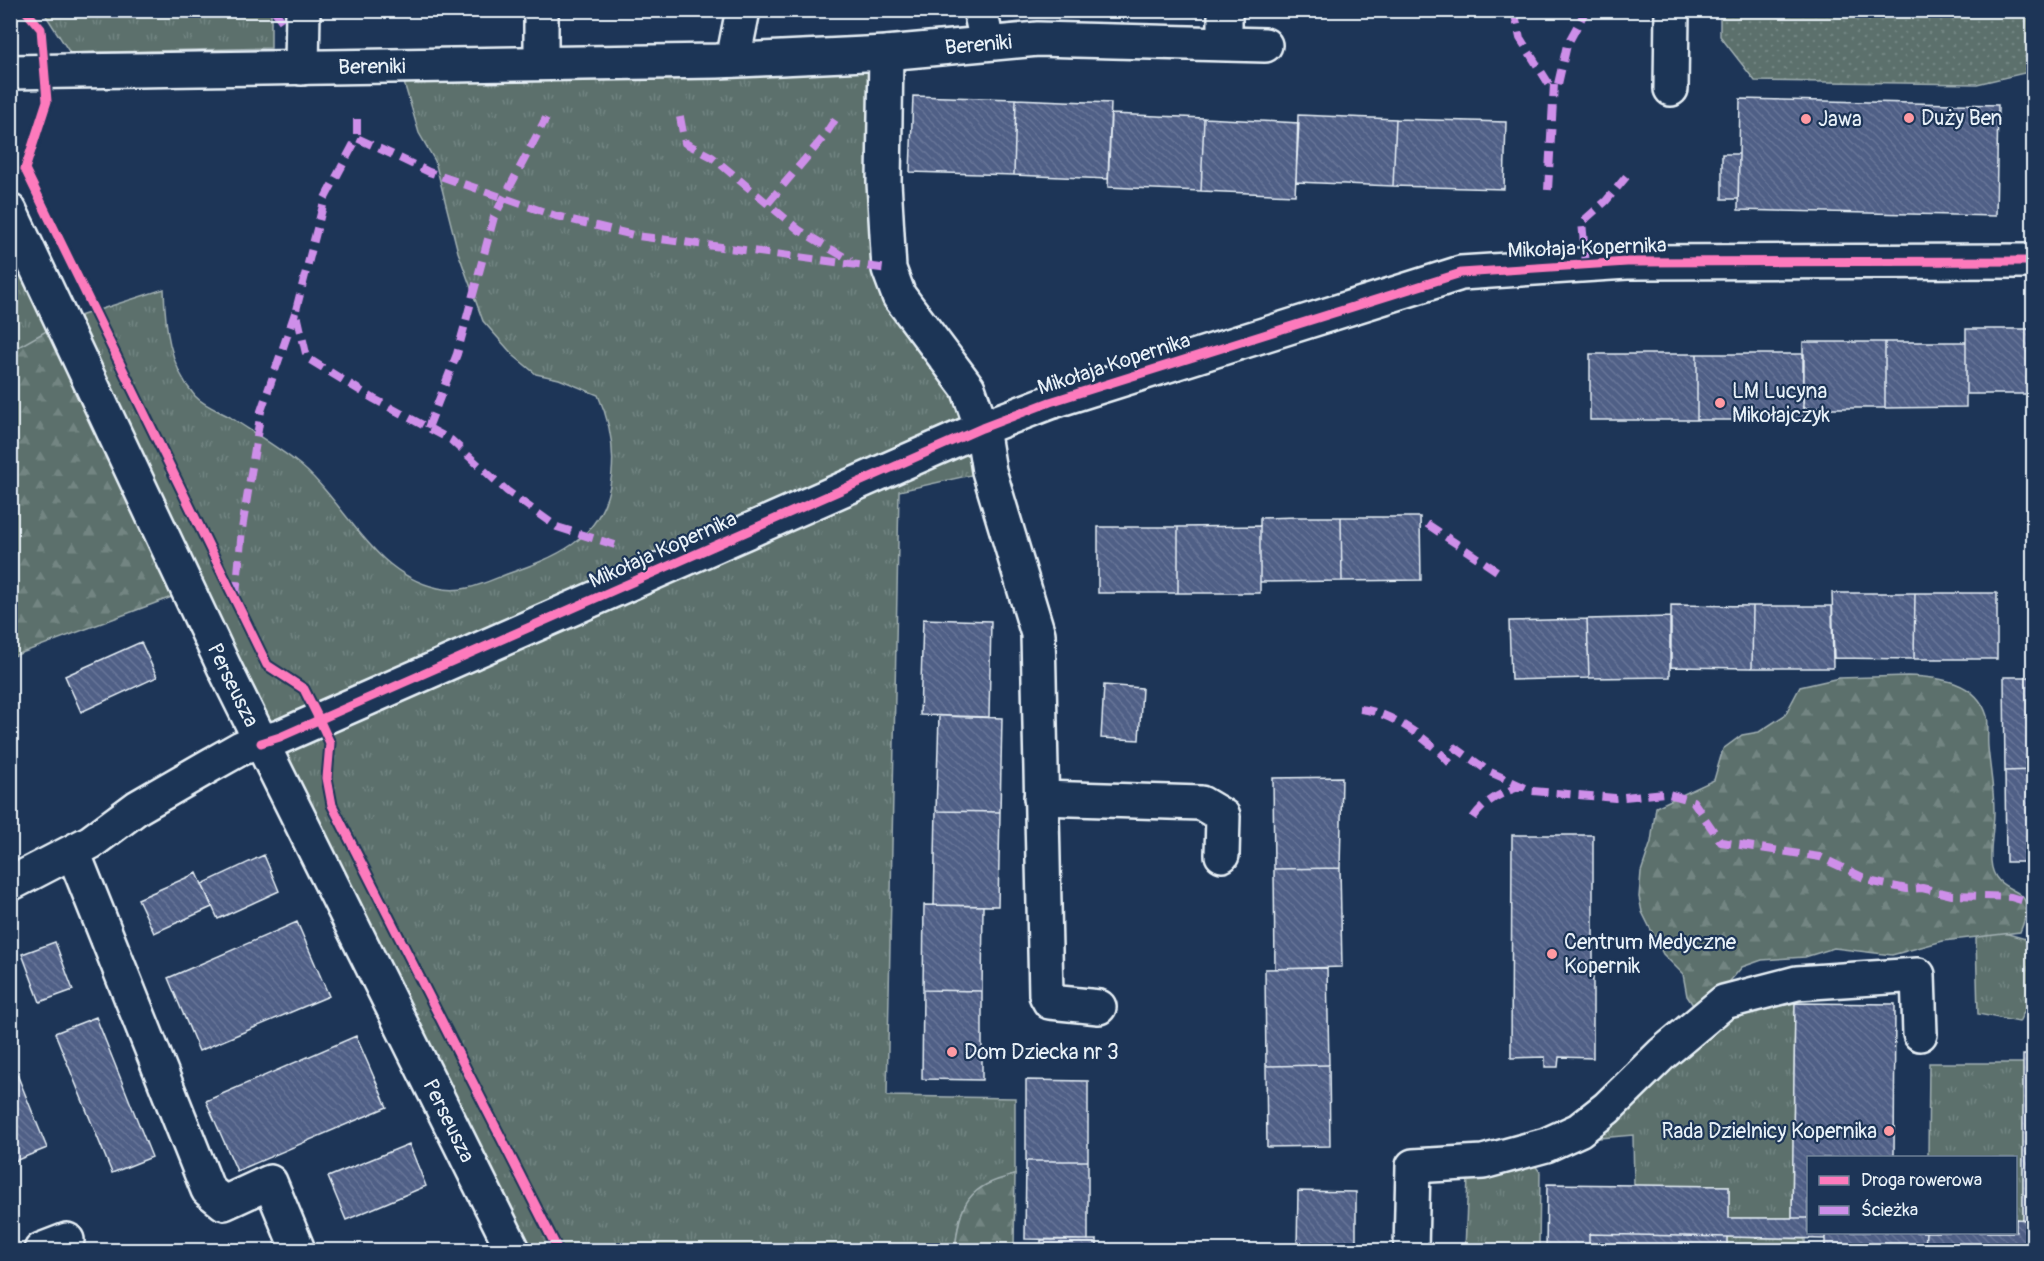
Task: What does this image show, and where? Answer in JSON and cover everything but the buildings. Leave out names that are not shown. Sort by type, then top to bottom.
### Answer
[{"type":"street","points":[[302,68],[303,10]]},
{"type":"street","points":[[541,10],[541,63]]},
{"type":"street","points":[[733,60],[743,10]]},
{"type":"street","points":[[980,10],[987,42]]},
{"type":"street","points":[[1225,43],[1226,10]]},
{"type":"street","points":[[1671,10],[1671,89]]},
{"type":"street","name":"Bereniki","points":[[10,72],[733,60],[886,53],[987,42],[1058,39],[1265,45]]},
{"type":"street","points":[[886,53],[884,182],[889,269],[900,297],[968,388],[982,428],[989,471],[1038,634],[1046,995],[1050,1002],[1099,1007]]},
{"type":"street","name":"Perseusza","points":[[10,211],[261,743],[513,1251]]},
{"type":"street","name":"Mikołaja Kopernika","points":[[10,884],[91,842],[138,807],[241,748],[280,737],[982,428],[1050,402],[1461,273],[1627,262],[2034,261]]},
{"type":"street","points":[[1041,798],[1201,802],[1223,816],[1222,855]]},
{"type":"street","points":[[73,852],[208,1190],[224,1203],[270,1182],[298,1251]]},
{"type":"street","points":[[1411,1251],[1413,1166],[1483,1162],[1546,1145],[1579,1130],[1607,1108],[1662,1054],[1724,1002],[1797,983],[1918,975],[1920,1034]]},
{"type":"green space","points":[[43,11],[271,11],[271,48],[70,53]]},
{"type":"green space","points":[[1720,11],[2033,11],[2033,71],[1977,84],[1755,81],[1720,36]]},
{"type":"green space","points":[[886,53],[889,269],[968,388],[989,471],[899,491],[887,1096],[1015,1098],[1015,1175],[986,1187],[968,1202],[960,1218],[955,1250],[514,1250],[226,671],[11,351],[10,211],[64,321],[164,289],[167,331],[174,359],[186,384],[198,399],[230,417],[294,460],[312,476],[359,533],[394,567],[414,580],[438,588],[465,589],[549,558],[573,544],[589,530],[608,494],[612,475],[610,434],[598,395],[559,379],[536,374],[514,356],[483,321],[458,252],[435,161],[419,133],[400,69]]},
{"type":"green space","points":[[64,321],[193,589],[11,657],[11,351]]},
{"type":"green space","points":[[1907,676],[1955,683],[1975,695],[1982,704],[1988,720],[1988,747],[1994,803],[1991,861],[1994,874],[2000,882],[2022,896],[2026,904],[2026,915],[2020,932],[1943,941],[1892,955],[1834,948],[1805,957],[1762,960],[1742,967],[1725,987],[1701,1007],[1693,1005],[1687,996],[1683,974],[1663,954],[1642,912],[1639,897],[1641,872],[1651,842],[1656,807],[1714,780],[1723,749],[1742,735],[1759,732],[1785,715],[1800,687],[1839,678]]},
{"type":"green space","points":[[1983,927],[2033,941],[2033,1002],[2029,1002],[2019,1022],[1978,1014],[1976,939]]},
{"type":"green space","points":[[1795,1003],[1792,1218],[1729,1218],[1729,1186],[1634,1186],[1633,1135],[1587,1139],[1687,1033],[1739,1016]]},
{"type":"green space","points":[[1929,1063],[2024,1063],[2023,1220],[2017,1220],[2017,1156],[1928,1156]]},
{"type":"green space","points":[[1531,1160],[1540,1172],[1539,1250],[1465,1250],[1468,1177]]},
{"type":"green space","points":[[1015,1175],[1014,1250],[955,1250],[960,1220],[969,1199],[986,1185]]},
{"type":"green space","points":[[1727,1237],[1805,1239],[1805,1250],[1727,1250]]},
{"type":"marked path","points":[[274,10],[282,21]]},
{"type":"marked path","points":[[1514,10],[1520,38],[1549,84]]},
{"type":"marked path","points":[[1558,84],[1567,45],[1586,10]]},
{"type":"marked path","points":[[1548,190],[1554,84]]},
{"type":"marked path","points":[[768,203],[823,138],[838,115]]},
{"type":"marked path","points":[[680,117],[685,143],[712,157],[799,230],[851,261]]},
{"type":"marked path","points":[[428,428],[457,354],[494,217],[546,118]]},
{"type":"marked path","points":[[357,119],[357,138]]},
{"type":"marked path","points":[[615,545],[557,527],[507,491],[451,440],[374,399],[307,358],[296,310],[325,198],[357,138],[429,172],[556,216],[637,236],[889,269]]},
{"type":"marked path","points":[[1586,265],[1582,222],[1606,201],[1631,171]]},
{"type":"marked path","points":[[236,596],[242,529],[261,411],[296,310]]},
{"type":"marked path","points":[[1427,524],[1500,573]]},
{"type":"marked path","points":[[1360,709],[1385,715],[1409,728],[1432,745],[1450,763]]},
{"type":"marked path","points":[[1453,746],[1488,771],[1532,791],[1615,798],[1665,793],[1693,801],[1721,842],[1820,857],[1873,882],[1907,889],[1922,888],[1952,895],[2011,897],[2034,904]]},
{"type":"marked path","points":[[1473,818],[1488,802],[1521,786]]},
{"type":"cycle path","points":[[25,10],[41,29],[47,101],[25,169],[267,665],[304,689],[319,719],[330,743],[327,778],[332,805],[558,1250]]},
{"type":"cycle path","points":[[261,743],[280,737],[982,428],[1050,402],[1461,273],[1627,262],[2034,261]]},
{"type":"place","name":"Duży Ben","points":[[1909,118]]},
{"type":"place","name":"Jawa","points":[[1806,119]]},
{"type":"place","name":"LM Lucyna Mikołajczyk","points":[[1720,403]]},
{"type":"place","name":"Centrum Medyczne Kopernik","points":[[1552,954]]},
{"type":"place","name":"Dom Dziecka nr 3","points":[[952,1052]]},
{"type":"place","name":"Rada Dzielnicy Kopernika","points":[[1889,1131]]}]
